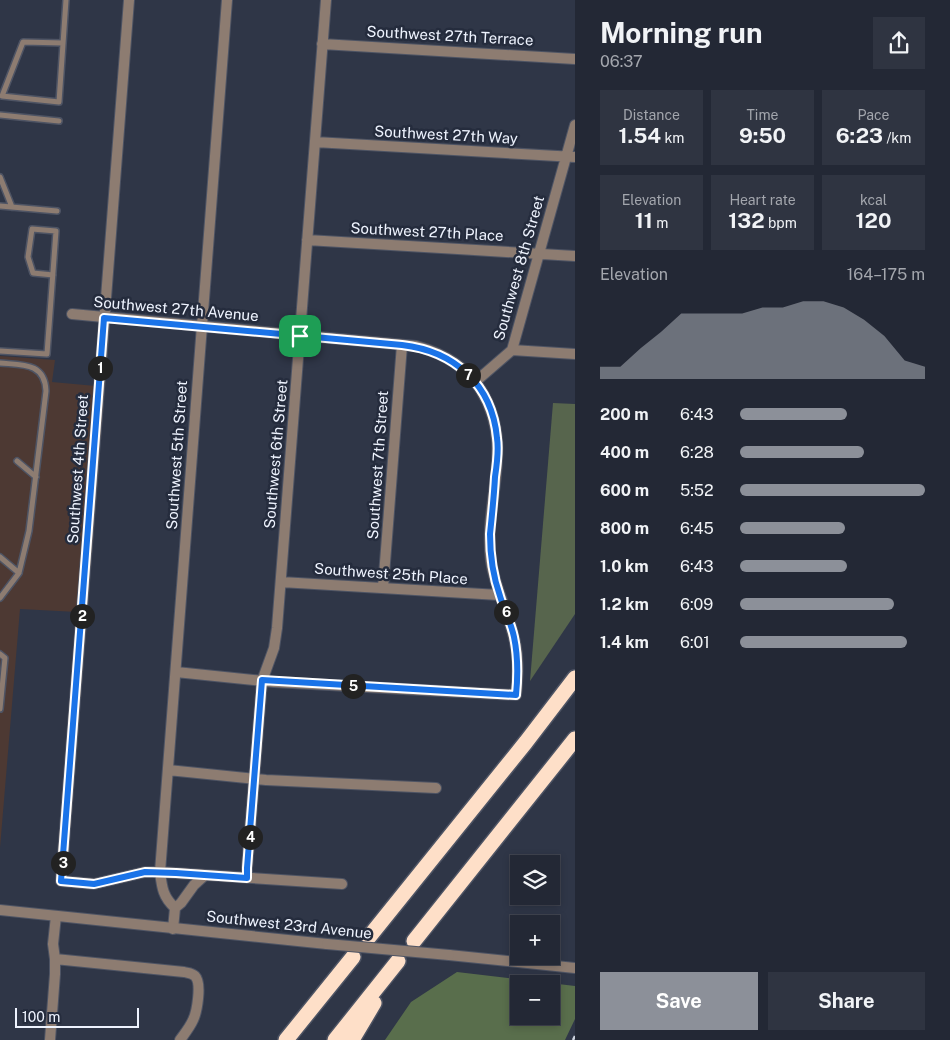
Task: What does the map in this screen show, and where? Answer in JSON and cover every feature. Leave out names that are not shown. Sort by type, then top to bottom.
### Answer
[{"type":"highway","points":[[369,937],[575,678]]},
{"type":"highway","points":[[414,941],[575,740]]},
{"type":"highway","points":[[286,1040],[353,957]]},
{"type":"highway","points":[[334,1040],[397,962],[352,1040]]},
{"type":"street","name":"Southwest 4th Street","points":[[129,0],[61,881],[94,884],[145,872],[160,872]]},
{"type":"street","name":"Southwest 5th Street","points":[[176,908],[169,902],[162,889],[160,872],[227,0]]},
{"type":"street","name":"Southwest 6th Street","points":[[247,878],[262,680],[274,648],[277,628],[326,0]]},
{"type":"street","name":"Southwest 27th Terrace","points":[[322,44],[575,59]]},
{"type":"street","name":"Southwest 8th Street","points":[[475,382],[512,350],[539,254],[571,157],[575,125]]},
{"type":"street","name":"Southwest 27th Way","points":[[315,142],[571,157]]},
{"type":"street","name":"Southwest 27th Place","points":[[307,240],[575,256]]},
{"type":"street","name":"Southwest 27th Avenue","points":[[72,314],[422,348],[442,356],[460,367],[475,382]]},
{"type":"street","name":"Southwest 7th Street","points":[[383,588],[402,345]]},
{"type":"street","points":[[512,350],[575,354]]},
{"type":"street","points":[[176,672],[262,680],[516,695],[517,653],[510,623],[499,595],[490,548],[498,440],[492,412],[475,382]]},
{"type":"street","name":"Southwest 25th Place","points":[[281,582],[499,595]]},
{"type":"street","points":[[168,770],[254,778],[436,788]]},
{"type":"street","points":[[160,872],[342,884]]},
{"type":"street","points":[[173,929],[176,908],[205,875]]},
{"type":"street","name":"Southwest 23rd Avenue","points":[[0,910],[173,929],[575,968]]},
{"type":"street","points":[[50,1040],[55,959],[53,944],[56,916]]},
{"type":"street","points":[[55,959],[192,974],[195,976],[198,984],[196,1013],[180,1040]]},
{"type":"lane","points":[[63,43],[23,42],[2,96],[59,102],[66,0]]},
{"type":"lane","points":[[0,116],[58,121]]},
{"type":"lane","points":[[0,177],[12,207]]},
{"type":"lane","points":[[0,206],[57,211]]},
{"type":"lane","points":[[0,351],[47,354],[53,275],[56,231],[32,229],[28,257],[33,273],[53,275]]},
{"type":"lane","points":[[0,363],[29,366],[40,373],[46,384],[29,531],[19,573],[0,598]]},
{"type":"lane","points":[[17,461],[36,477]]},
{"type":"lane","points":[[0,557],[19,573]]},
{"type":"lane","points":[[0,654],[5,658],[0,709]]},
{"type":"shaded area","points":[[0,356],[55,360],[52,382],[96,386],[77,612],[20,609],[0,848]]},
{"type":"green space","points":[[553,403],[575,404],[575,614],[530,681]]},
{"type":"green space","points":[[457,972],[510,978],[510,1025],[560,1025],[560,984],[575,986],[575,1019],[565,1040],[385,1040],[411,1002]]},
{"type":"railway","points":[[573,1040],[575,1036]]},
{"type":"route","points":[[104,318],[300,336],[416,346],[448,359],[470,376],[479,387],[492,412],[498,440],[490,548],[499,595],[514,635],[518,672],[516,695],[262,680],[247,878],[145,872],[94,884],[61,881],[104,318]]}]
